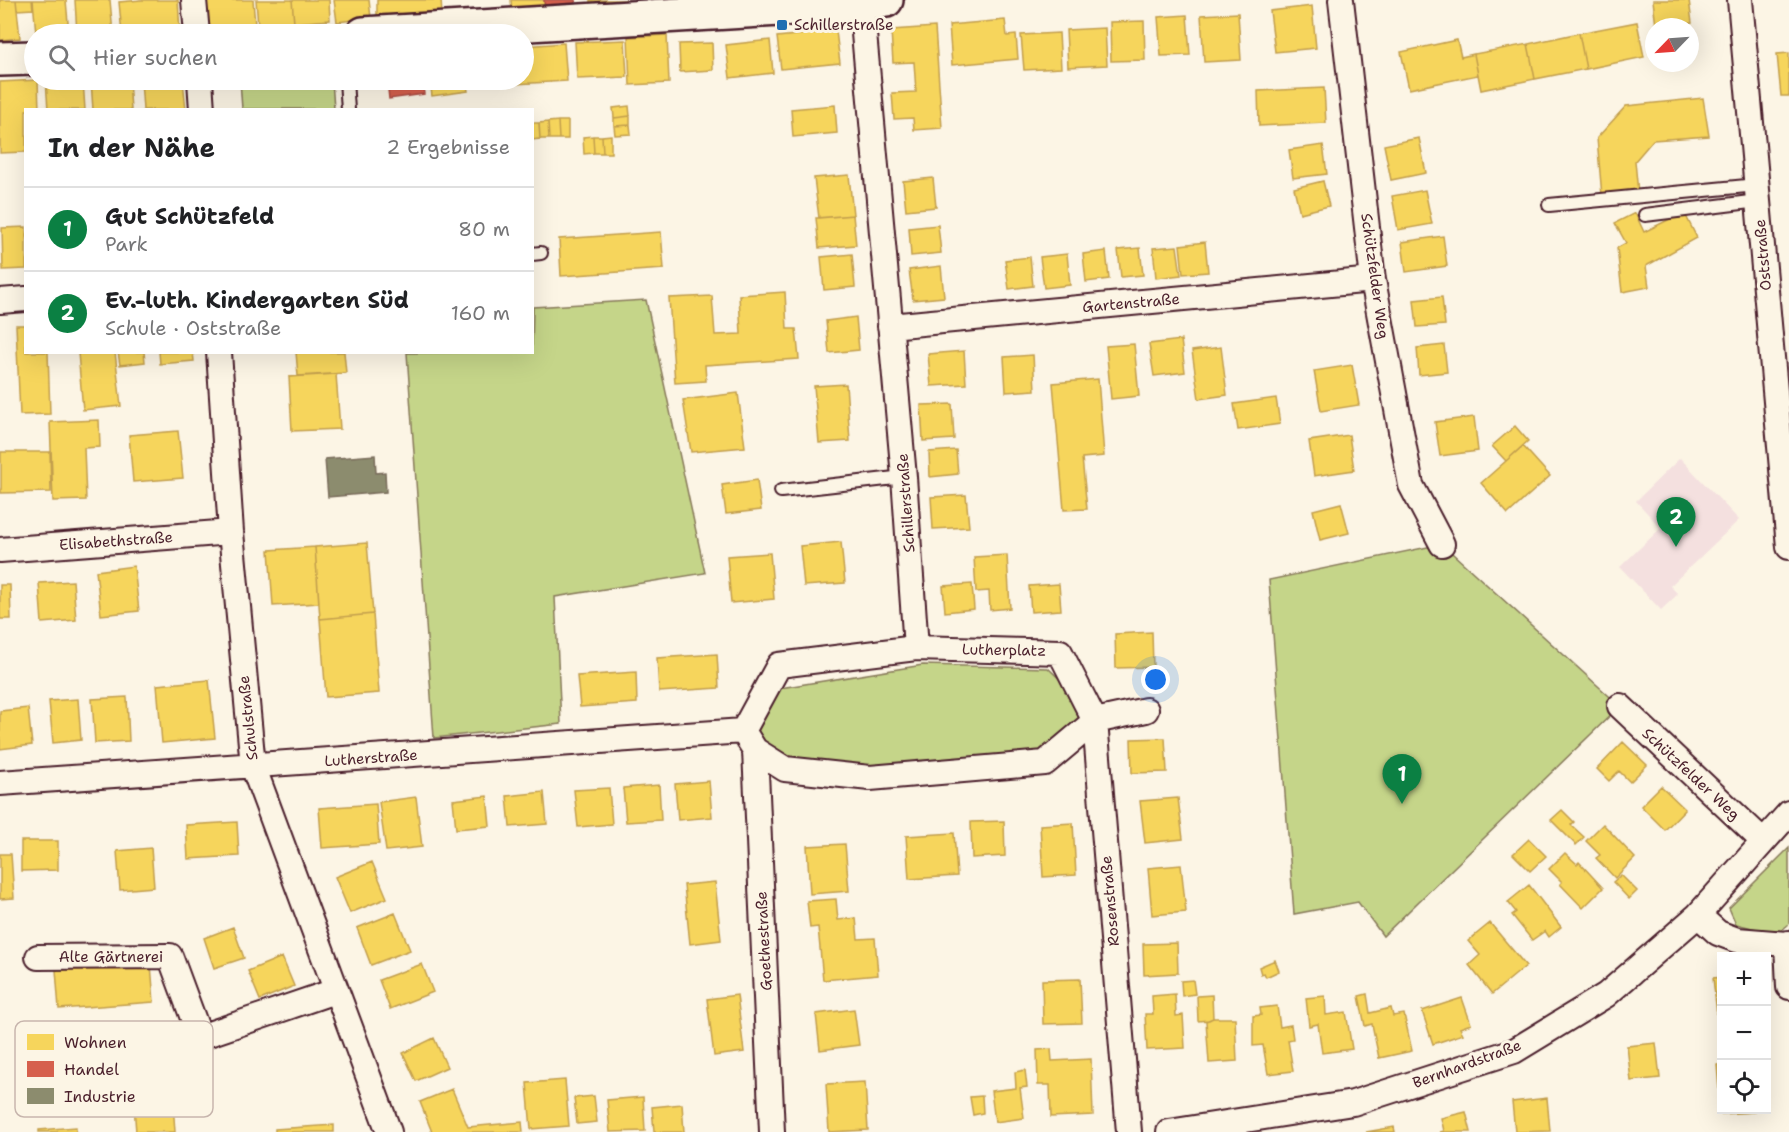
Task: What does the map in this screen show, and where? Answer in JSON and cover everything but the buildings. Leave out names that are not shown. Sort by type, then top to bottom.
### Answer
[{"type":"street","points":[[194,0],[195,24]]},
{"type":"street","name":"Schützfelder Weg","points":[[1341,0],[1373,280],[1411,485],[1442,544]]},
{"type":"street","name":"Oststraße","points":[[1740,0],[1789,547]]},
{"type":"street","points":[[530,24],[780,9],[870,1]]},
{"type":"street","name":"Schillerstraße","points":[[870,1],[890,326],[904,477],[916,648]]},
{"type":"street","points":[[0,59],[24,58]]},
{"type":"street","points":[[201,90],[202,108]]},
{"type":"street","name":"Gartenstraße","points":[[890,326],[1373,280]]},
{"type":"street","points":[[0,300],[24,299]]},
{"type":"street","name":"Schulstraße","points":[[219,354],[231,532],[253,765],[388,1132]]},
{"type":"street","name":"Elisabethstraße","points":[[0,550],[231,532]]},
{"type":"street","name":"Lutherplatz","points":[[749,740],[779,665],[916,648],[1059,652],[1095,721]]},
{"type":"street","name":"Schützfelder Weg","points":[[1620,706],[1763,841]]},
{"type":"street","points":[[749,740],[784,769],[870,778],[1045,763],[1095,721],[1146,710]]},
{"type":"street","name":"Rosenstraße","points":[[1095,721],[1129,1132]]},
{"type":"street","name":"Lutherstraße","points":[[0,783],[253,765],[749,740]]},
{"type":"street","name":"Goethestraße","points":[[749,740],[772,1132]]},
{"type":"street","name":"Bernhardstraße","points":[[1169,1132],[1353,1103],[1514,1051],[1606,995],[1698,915],[1789,813]]},
{"type":"street","points":[[1698,915],[1718,933],[1737,940],[1788,944],[1789,987]]},
{"type":"street","name":"Alte Gärtnerei","points":[[38,957],[170,956],[194,1021]]},
{"type":"street","name":"Alte Gärtnerei","points":[[213,1033],[335,991]]},
{"type":"lane","points":[[346,90],[348,108]]},
{"type":"lane","points":[[1549,205],[1757,193]]},
{"type":"lane","points":[[1646,214],[1757,193]]},
{"type":"lane","points":[[781,491],[904,477]]},
{"type":"shaded area","points":[[1680,458],[1739,520],[1670,586],[1678,594],[1661,610],[1620,567],[1661,528],[1636,501]]},
{"type":"green space","points":[[241,90],[333,90],[334,108],[242,108]]},
{"type":"green space","points":[[646,300],[705,573],[555,597],[561,724],[434,738],[407,354],[534,354],[534,307]]},
{"type":"green space","points":[[1442,544],[1620,706],[1383,936],[1358,902],[1294,914],[1269,580]]},
{"type":"green space","points":[[923,665],[1048,668],[1073,692],[1082,726],[1041,760],[869,774],[765,751],[749,732],[774,689]]},
{"type":"green space","points":[[1789,848],[1789,924],[1777,934],[1736,924],[1729,908]]},
{"type":"place","name":"Schillerstraße","points":[[782,25]]},
{"type":"place","name":"Ev.-luth. Kindergarten Süd","points":[[1676,547]]},
{"type":"place","name":"Gut Schützfeld","points":[[1402,804]]}]
